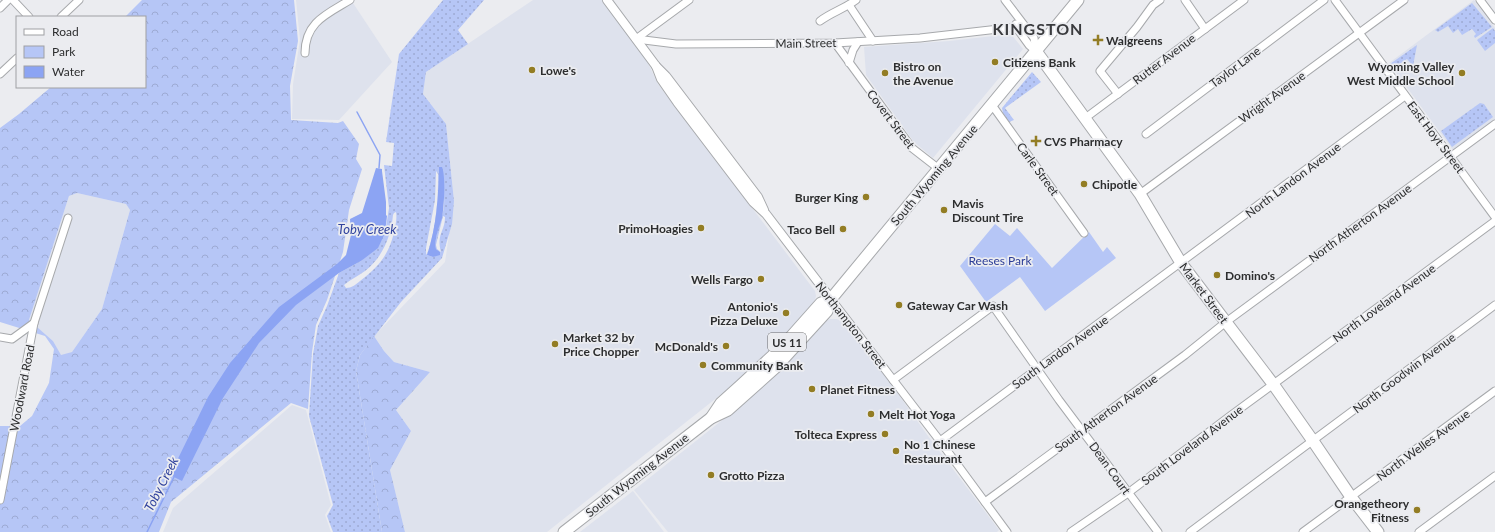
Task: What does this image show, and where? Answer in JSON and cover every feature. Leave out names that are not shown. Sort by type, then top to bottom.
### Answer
[{"type":"main road","name":"US 11","points":[[1036,51],[1078,0]]},
{"type":"main road","name":"South Wyoming Avenue","points":[[564,532],[711,418],[721,403],[781,348],[821,303],[831,299],[1036,51]]},
{"type":"main road","name":"Market Street","points":[[1036,51],[1140,194],[1181,263],[1273,384],[1351,497],[1378,532]]},
{"type":"street","points":[[0,8],[8,0]]},
{"type":"street","points":[[13,0],[28,16]]},
{"type":"street","points":[[62,16],[79,0]]},
{"type":"street","points":[[305,53],[308,33],[318,19],[350,0]]},
{"type":"street","points":[[607,0],[636,39],[689,0]]},
{"type":"street","points":[[820,21],[831,13],[849,5],[856,0]]},
{"type":"street","name":"Market Street","points":[[1005,0],[1034,38],[1036,51]]},
{"type":"street","points":[[1118,94],[1100,71],[1137,27],[1153,5],[1160,0]]},
{"type":"street","points":[[1185,0],[1205,29]]},
{"type":"street","name":"Rutter Avenue","points":[[1084,118],[1244,0]]},
{"type":"street","name":"Taylor Lane","points":[[1146,134],[1324,0]]},
{"type":"street","name":"East Hoyt Street","points":[[1335,0],[1495,216]]},
{"type":"street","name":"Wright Avenue","points":[[1140,194],[1404,0]]},
{"type":"street","points":[[1480,0],[1495,20]]},
{"type":"street","points":[[849,5],[873,41]]},
{"type":"street","points":[[1016,14],[1016,28]]},
{"type":"street","name":"Main Street","points":[[636,39],[676,44],[835,43],[932,37],[1025,26]]},
{"type":"street","name":"Market Street","points":[[1016,28],[1029,45],[1036,51]]},
{"type":"street","name":"Northampton Street","points":[[636,39],[758,197],[766,214],[894,380],[1007,532]]},
{"type":"street","points":[[849,63],[852,50],[858,42]]},
{"type":"street","name":"Covert Street","points":[[835,43],[912,148],[939,169]]},
{"type":"street","points":[[0,74],[16,59]]},
{"type":"street","name":"North Landon Avenue","points":[[1181,263],[1405,96]]},
{"type":"street","name":"Carle Street","points":[[992,105],[1084,233]]},
{"type":"street","name":"North Atherton Avenue","points":[[1226,322],[1495,124]]},
{"type":"street","name":"Woodward Road","points":[[0,500],[34,323],[68,218]]},
{"type":"street","name":"North Loveland Avenue","points":[[1273,384],[1495,221]]},
{"type":"street","name":"South Landon Avenue","points":[[940,441],[1181,263]]},
{"type":"street","name":"North Goodwin Avenue","points":[[1190,532],[1495,305]]},
{"type":"street","name":"Dean Court","points":[[894,380],[993,306],[1059,400],[1158,532]]},
{"type":"street","name":"South Atherton Avenue","points":[[985,502],[1185,355],[1226,322]]},
{"type":"street","points":[[0,338],[12,339],[34,323]]},
{"type":"street","name":"South Loveland Avenue","points":[[1071,532],[1128,493],[1273,384]]},
{"type":"street","name":"North Welles Avenue","points":[[1303,532],[1495,391]]},
{"type":"street","points":[[1419,532],[1495,476]]},
{"type":"shaded area","points":[[296,0],[351,0],[392,62],[339,120],[292,119],[293,84],[300,40]]},
{"type":"shaded area","points":[[533,0],[602,0],[647,61],[658,84],[815,291],[816,296],[815,300],[802,317],[777,344],[738,381],[547,532],[405,532],[390,470],[411,431],[396,410],[430,372],[394,362],[384,351],[374,336],[445,262],[454,201],[446,124],[423,94],[426,72]]},
{"type":"shaded area","points":[[1474,0],[1495,28],[1495,119],[1453,150],[1389,63]]},
{"type":"shaded area","points":[[1011,34],[1023,49],[933,158],[914,142],[866,75],[864,47],[949,41]]},
{"type":"shaded area","points":[[77,193],[126,204],[130,210],[102,309],[72,352],[61,356],[53,341],[29,320],[69,196]]},
{"type":"shaded area","points":[[830,319],[837,319],[844,323],[884,374],[928,436],[999,530],[997,532],[668,532],[634,490],[730,414],[824,322]]},
{"type":"shaded area","points":[[292,405],[306,410],[331,505],[325,515],[331,532],[163,532],[173,508]]},
{"type":"shaded area","points":[[633,491],[664,532],[580,532]]},
{"type":"green space","points":[[142,0],[294,0],[298,41],[290,86],[291,120],[338,123],[343,121],[359,144],[356,159],[362,169],[349,210],[343,252],[327,300],[316,325],[312,352],[308,409],[291,403],[171,502],[159,532],[0,532],[0,426],[20,426],[32,416],[49,383],[54,349],[45,336],[0,322],[0,128],[50,88],[146,88],[146,16],[126,16]],"holes":[[[77,193],[126,204],[130,210],[102,309],[72,352],[61,355],[53,341],[29,320],[69,196]]]},
{"type":"green space","points":[[443,0],[484,0],[458,30],[468,44],[426,72],[423,94],[446,124],[454,201],[452,224],[442,258],[401,302],[360,355],[356,371],[382,532],[333,532],[327,516],[333,505],[309,416],[313,354],[318,326],[339,273],[361,261],[385,233],[389,208],[384,165],[392,166],[394,143],[386,142],[399,54]],"holes":[[[439,167],[444,205],[435,244],[436,249],[440,252],[433,257],[427,255],[429,250],[426,255],[426,248],[435,200],[436,171],[438,174],[438,194]],[[396,212],[395,226],[393,237],[387,252],[373,270],[353,286],[346,288],[344,285],[365,271],[381,253],[388,238],[394,213]],[[443,216],[445,217],[445,222],[440,237],[441,252],[437,249],[436,245]]]},
{"type":"green space","points":[[1472,3],[1492,27],[1475,38],[1474,36],[1476,34],[1472,29],[1462,35],[1458,29],[1453,33],[1448,26],[1438,32],[1435,30]]},
{"type":"green space","points":[[1493,28],[1495,31],[1495,43],[1485,51],[1477,40]]},
{"type":"green space","points":[[1417,45],[1413,66],[1407,59],[1393,68],[1390,64]]},
{"type":"green space","points":[[1032,72],[1041,82],[1005,108],[1014,120],[1009,122],[1003,113],[1002,108]]},
{"type":"green space","points":[[1480,103],[1484,104],[1493,117],[1452,147],[1441,131]]},
{"type":"green space","name":"Reeses Park","points":[[995,224],[1010,236],[1017,228],[1052,268],[1089,232],[1103,252],[1107,247],[1116,258],[1045,311],[1020,277],[986,302],[960,266]]},
{"type":"green space","points":[[374,336],[384,351],[394,362],[430,372],[396,410],[411,431],[390,470],[405,532],[382,532],[356,371],[360,355]]},
{"type":"water","points":[[439,167],[442,167],[443,172],[444,200],[442,218],[436,241],[436,249],[440,252],[440,255],[433,257],[427,255],[435,222]]},
{"type":"water","name":"Toby Creek","points":[[376,168],[382,169],[387,216],[385,233],[378,248],[361,261],[339,273],[296,305],[259,343],[223,398],[182,481],[170,475],[208,397],[230,363],[279,307],[337,264],[346,255],[351,235],[350,219],[362,213]]},
{"type":"waterway","name":"Toby Creek","points":[[357,112],[380,155],[379,168]]},
{"type":"waterway","name":"Toby Creek","points":[[147,532],[174,477]]},
{"type":"place","name":"Walgreens","points":[[1098,40]]},
{"type":"place","name":"Citizens Bank","points":[[995,62]]},
{"type":"place","name":"Lowe's","points":[[532,70]]},
{"type":"place","name":"Bistro on the Avenue","points":[[885,73]]},
{"type":"place","name":"Wyoming Valley West Middle School","points":[[1462,73]]},
{"type":"place","name":"CVS Pharmacy","points":[[1036,141]]},
{"type":"place","name":"Chipotle","points":[[1084,184]]},
{"type":"place","name":"Burger King","points":[[866,197]]},
{"type":"place","name":"Mavis Discount Tire","points":[[944,210]]},
{"type":"place","name":"PrimoHoagies","points":[[701,228]]},
{"type":"place","name":"Taco Bell","points":[[843,229]]},
{"type":"place","name":"Domino's","points":[[1217,275]]},
{"type":"place","name":"Wells Fargo","points":[[761,279]]},
{"type":"place","name":"Gateway Car Wash","points":[[899,305]]},
{"type":"place","name":"Antonio's Pizza Deluxe","points":[[786,313]]},
{"type":"place","name":"Market 32 by Price Chopper","points":[[555,344]]},
{"type":"place","name":"McDonald's","points":[[726,346]]},
{"type":"place","name":"Community Bank","points":[[703,365]]},
{"type":"place","name":"Planet Fitness","points":[[812,389]]},
{"type":"place","name":"Melt Hot Yoga","points":[[871,414]]},
{"type":"place","name":"Tolteca Express","points":[[885,434]]},
{"type":"place","name":"No 1 Chinese Restaurant","points":[[896,451]]},
{"type":"place","name":"Grotto Pizza","points":[[711,475]]},
{"type":"place","name":"Orangetheory Fitness","points":[[1417,510]]},
{"type":"district","name":"KINGSTON","points":[[1038,28]]}]
